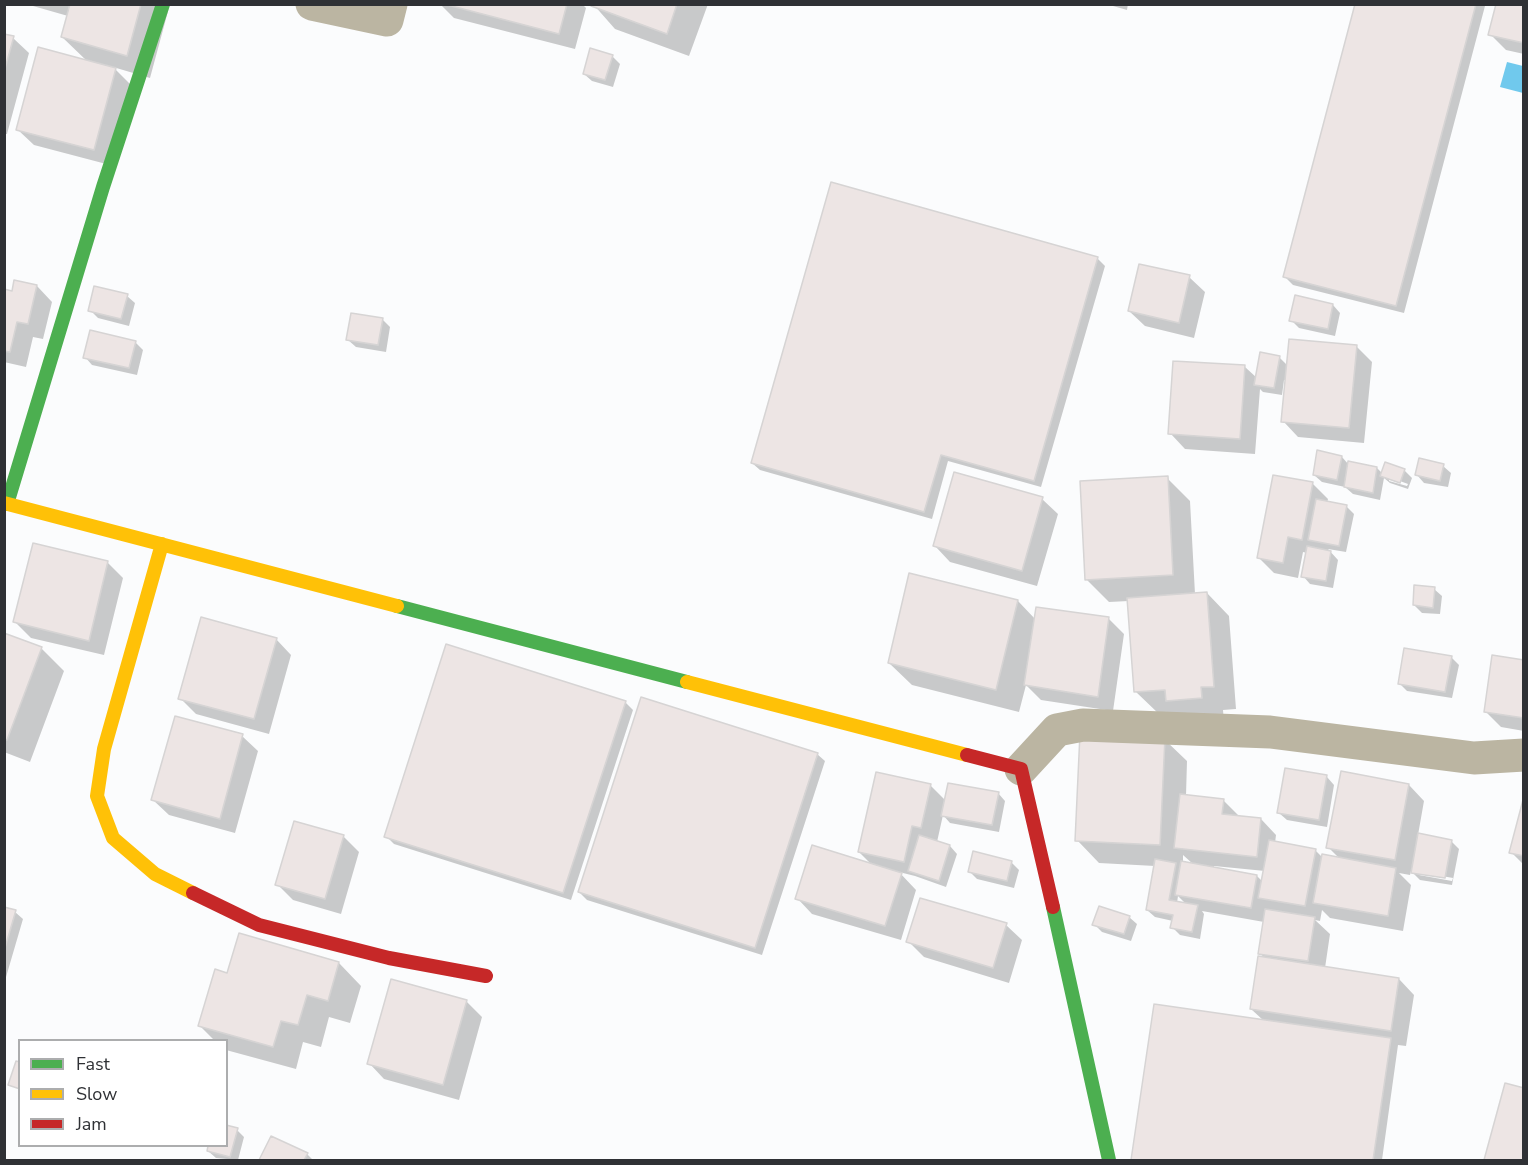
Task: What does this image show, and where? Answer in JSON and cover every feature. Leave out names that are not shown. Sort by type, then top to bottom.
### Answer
[{"type":"street","points":[[163,4],[103,187],[6,503],[1021,769]]},
{"type":"street","points":[[312,4],[387,20],[392,4]]},
{"type":"street","points":[[162,544],[104,749],[97,796],[113,838],[155,874],[259,925],[389,958],[486,976]]},
{"type":"street","points":[[1021,769],[1057,730],[1083,725],[1270,732],[1474,758],[1524,756]]},
{"type":"street","points":[[1021,769],[1067,964],[1109,1161]]},
{"type":"water","points":[[1507,62],[1523,66],[1523,93],[1500,87]]},
{"type":"building","points":[[70,4],[141,4],[127,56],[61,37]]},
{"type":"building","points":[[444,4],[567,4],[559,34]]},
{"type":"building","points":[[591,4],[677,4],[667,34],[591,6]]},
{"type":"building","points":[[1355,4],[1476,4],[1396,306],[1283,277]]},
{"type":"building","points":[[1496,4],[1524,4],[1524,43],[1488,35]]},
{"type":"building","points":[[4,34],[14,36],[4,72]]},
{"type":"building","points":[[38,47],[116,68],[94,150],[16,130]]},
{"type":"building","points":[[590,48],[613,55],[605,80],[583,74]]},
{"type":"building","points":[[831,182],[1098,257],[1034,481],[941,455],[924,512],[751,463]]},
{"type":"building","points":[[1139,264],[1190,275],[1179,323],[1128,311]]},
{"type":"building","points":[[14,280],[37,285],[28,324],[17,322],[10,352],[4,351],[4,289],[12,291]]},
{"type":"building","points":[[94,286],[128,294],[121,319],[88,311]]},
{"type":"building","points":[[1295,295],[1333,304],[1328,329],[1289,321]]},
{"type":"building","points":[[351,313],[383,318],[378,345],[346,340]]},
{"type":"building","points":[[90,330],[136,341],[129,368],[83,358]]},
{"type":"building","points":[[1289,339],[1357,345],[1349,428],[1281,422]]},
{"type":"building","points":[[1260,352],[1280,356],[1274,388],[1254,385]]},
{"type":"building","points":[[1173,361],[1245,365],[1240,439],[1168,434]]},
{"type":"building","points":[[1317,450],[1342,456],[1337,480],[1313,475]]},
{"type":"building","points":[[1419,458],[1444,464],[1440,481],[1415,475]]},
{"type":"building","points":[[1348,461],[1377,467],[1373,493],[1344,487]]},
{"type":"building","points":[[1385,462],[1405,469],[1400,483],[1380,476]]},
{"type":"building","points":[[954,472],[1043,497],[1022,571],[933,546]]},
{"type":"building","points":[[1273,475],[1313,482],[1302,540],[1288,537],[1283,563],[1257,558]]},
{"type":"building","points":[[1168,476],[1173,575],[1085,580],[1080,481]]},
{"type":"building","points":[[1316,499],[1347,505],[1339,546],[1308,540]]},
{"type":"building","points":[[33,543],[108,561],[89,641],[13,622]]},
{"type":"building","points":[[1307,546],[1331,551],[1326,581],[1301,577]]},
{"type":"building","points":[[909,573],[1018,600],[996,690],[888,663]]},
{"type":"building","points":[[1414,585],[1435,587],[1433,608],[1413,605]]},
{"type":"building","points":[[1207,592],[1214,687],[1201,687],[1202,698],[1166,701],[1165,690],[1134,692],[1127,598]]},
{"type":"building","points":[[1036,607],[1109,617],[1098,697],[1024,685]]},
{"type":"building","points":[[201,617],[277,638],[254,719],[178,699]]},
{"type":"building","points":[[4,633],[42,647],[7,740],[4,739]]},
{"type":"building","points":[[446,644],[626,701],[563,893],[384,837]]},
{"type":"building","points":[[1404,648],[1452,656],[1445,692],[1398,684]]},
{"type":"building","points":[[1492,655],[1524,660],[1524,718],[1484,712]]},
{"type":"building","points":[[641,697],[818,753],[755,948],[578,892]]},
{"type":"building","points":[[175,716],[243,734],[220,819],[151,800]]},
{"type":"building","points":[[1080,733],[1165,737],[1160,845],[1075,841]]},
{"type":"building","points":[[1285,768],[1327,775],[1319,820],[1277,813]]},
{"type":"building","points":[[1341,771],[1409,784],[1395,860],[1326,848]]},
{"type":"building","points":[[876,772],[931,784],[921,828],[912,826],[904,862],[858,852]]},
{"type":"building","points":[[948,783],[999,792],[992,825],[941,816]]},
{"type":"building","points":[[1180,794],[1224,799],[1222,814],[1261,818],[1257,857],[1174,848]]},
{"type":"building","points":[[1524,796],[1524,856],[1509,853]]},
{"type":"building","points":[[294,821],[344,835],[325,899],[275,885]]},
{"type":"building","points":[[1418,833],[1452,840],[1445,878],[1411,873]]},
{"type":"building","points":[[919,835],[950,845],[939,881],[908,871]]},
{"type":"building","points":[[1269,840],[1316,849],[1305,906],[1258,898]]},
{"type":"building","points":[[812,845],[902,873],[885,926],[795,899]]},
{"type":"building","points":[[973,851],[1012,861],[1007,881],[968,872]]},
{"type":"building","points":[[1322,854],[1396,868],[1388,916],[1313,903]]},
{"type":"building","points":[[1155,859],[1176,863],[1169,900],[1198,905],[1192,932],[1170,928],[1173,915],[1146,910]]},
{"type":"building","points":[[1181,861],[1257,875],[1251,908],[1175,895]]},
{"type":"building","points":[[920,898],[1007,923],[993,968],[906,942]]},
{"type":"building","points":[[1099,906],[1130,916],[1124,934],[1092,925]]},
{"type":"building","points":[[4,907],[16,910],[4,951]]},
{"type":"building","points":[[1265,909],[1315,917],[1308,961],[1258,954]]},
{"type":"building","points":[[239,933],[339,962],[328,1001],[307,995],[298,1025],[281,1021],[273,1047],[198,1026],[215,969],[227,973]]},
{"type":"building","points":[[1258,956],[1399,978],[1391,1031],[1250,1009]]},
{"type":"building","points":[[391,979],[467,1000],[443,1085],[367,1064]]},
{"type":"building","points":[[1154,1004],[1391,1038],[1373,1160],[1131,1160]]},
{"type":"building","points":[[16,1061],[18,1062],[18,1088],[8,1085]]},
{"type":"building","points":[[1505,1083],[1524,1088],[1524,1160],[1484,1160]]},
{"type":"building","points":[[228,1126],[238,1128],[230,1157],[207,1151],[208,1147],[228,1147]]},
{"type":"building","points":[[271,1136],[308,1153],[304,1160],[259,1160]]},
{"type":"traffic: fast","points":[[7,504],[103,187],[163,4]]},
{"type":"traffic: fast","points":[[397,606],[687,682]]},
{"type":"traffic: fast","points":[[1053,907],[1109,1160]]},
{"type":"traffic: slow","points":[[4,503],[397,606]]},
{"type":"traffic: slow","points":[[162,544],[104,749],[97,796],[113,838],[155,874],[193,893]]},
{"type":"traffic: slow","points":[[687,682],[967,755]]},
{"type":"traffic: jam","points":[[967,755],[1021,769],[1053,907]]},
{"type":"traffic: jam","points":[[193,893],[259,925],[389,958],[486,976]]}]
